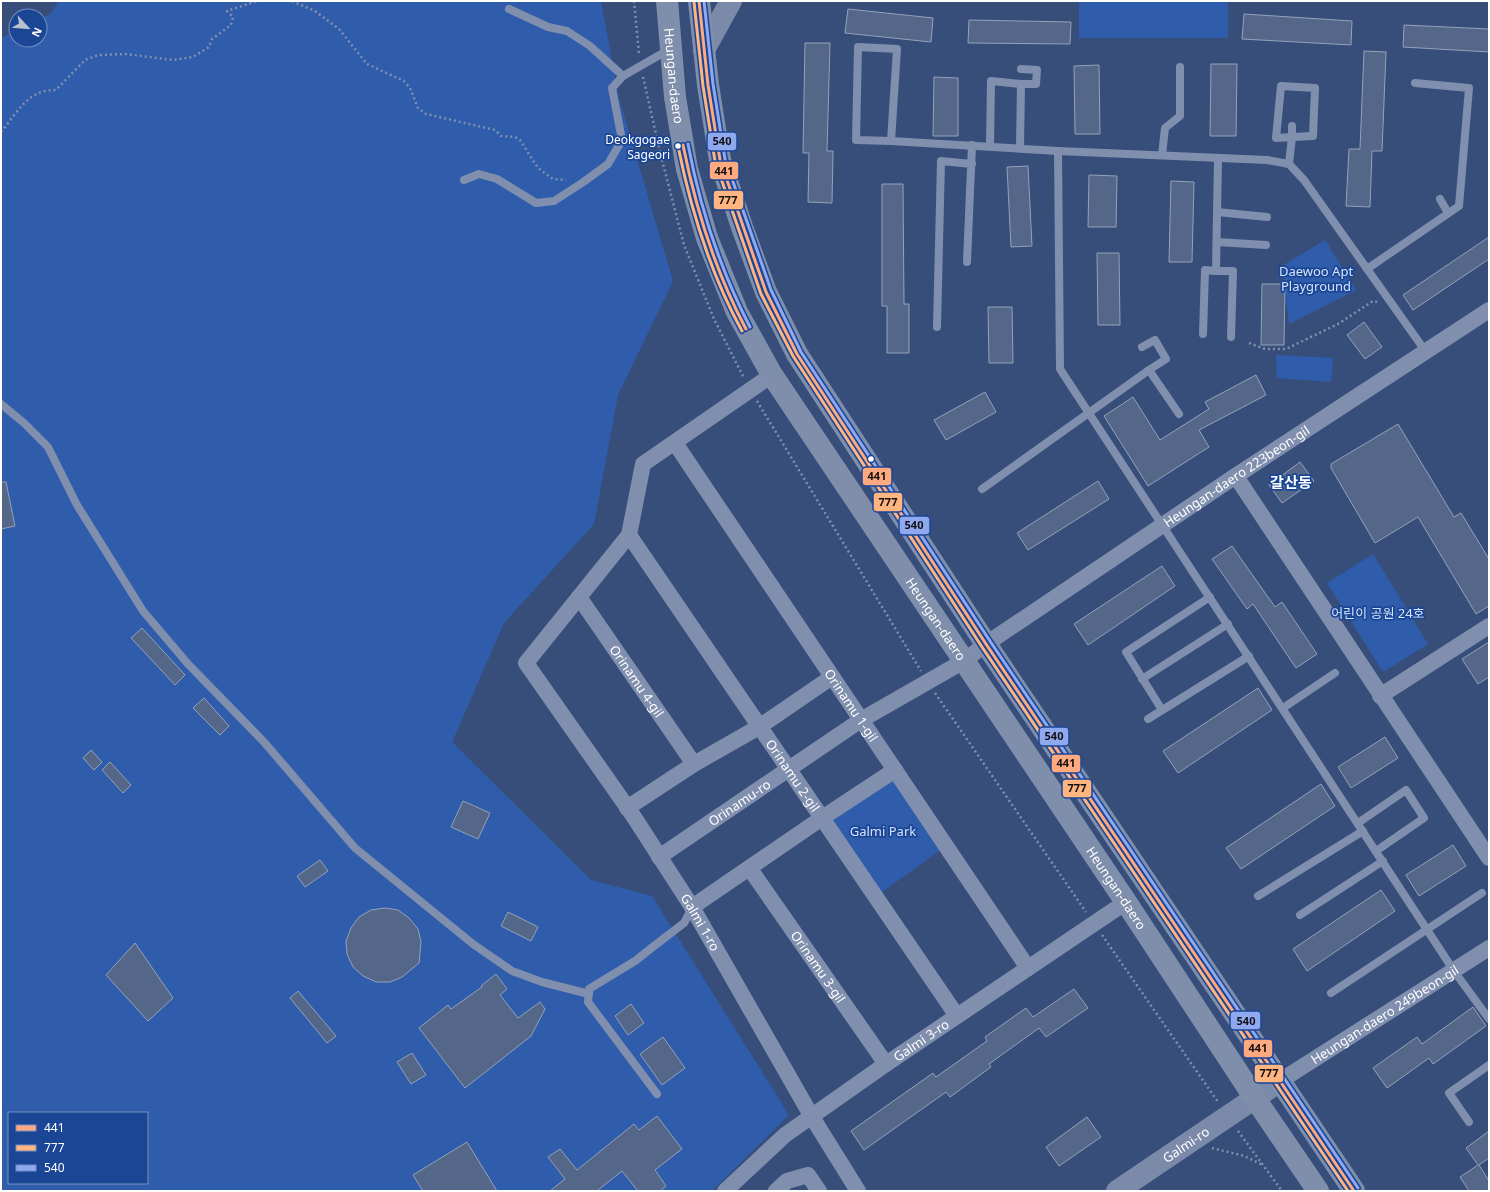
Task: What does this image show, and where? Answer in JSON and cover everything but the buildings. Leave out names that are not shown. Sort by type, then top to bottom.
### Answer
[{"type":"main road","points":[[699,1],[704,50],[720,160],[742,227],[766,292],[797,354],[986,644],[1354,1191]]},
{"type":"main road","name":"Heungan-daero","points":[[664,5],[675,97],[687,169],[706,238],[736,312],[772,376],[1126,902],[1313,1184]]},
{"type":"main road","points":[[991,702],[1014,686]]},
{"type":"main road","points":[[1313,1184],[1332,1159]]},
{"type":"street","points":[[704,50],[731,1]]},
{"type":"street","name":"Heungan-daero 223beon-gil","points":[[964,661],[986,644],[1234,477],[1489,310]]},
{"type":"street","points":[[579,597],[629,535],[643,464],[772,376]]},
{"type":"street","name":"Orinamu 1-gil","points":[[675,443],[1028,968]]},
{"type":"street","points":[[1234,477],[1239,481],[1380,696],[1489,858]]},
{"type":"street","name":"Orinamu 2-gil","points":[[629,535],[957,1016]]},
{"type":"street","name":"Galmi 1-ro","points":[[579,597],[526,663],[627,808],[692,907],[812,1117],[858,1191]]},
{"type":"street","name":"Orinamu 4-gil","points":[[579,597],[694,764]]},
{"type":"street","points":[[1380,696],[1489,626]]},
{"type":"street","name":"Orinamu-ro","points":[[659,857],[861,720],[964,661]]},
{"type":"street","points":[[627,808],[694,764],[759,727],[832,677]]},
{"type":"street","points":[[692,907],[895,770]]},
{"type":"street","name":"Orinamu 3-gil","points":[[750,869],[886,1064]]},
{"type":"street","name":"Galmi 3-ro","points":[[725,1191],[785,1135],[886,1064],[1126,902]]},
{"type":"street","name":"Heungan-daero 249beon-gil","points":[[1280,1081],[1489,948]]},
{"type":"street","name":"Galmi-ro","points":[[1117,1191],[1254,1097],[1280,1081]]},
{"type":"street","points":[[776,1191],[787,1181],[808,1175],[819,1191]]},
{"type":"lane","points":[[509,8],[548,27],[567,31],[590,46],[623,76]]},
{"type":"lane","points":[[891,141],[897,49],[858,47],[856,140],[1020,147],[1058,151],[1162,154],[1267,160],[1289,164],[1304,180],[1426,352]]},
{"type":"lane","points":[[464,180],[479,174],[497,179],[536,203],[554,201],[608,164],[622,140],[612,88],[623,76],[670,49]]},
{"type":"lane","points":[[1162,154],[1165,128],[1180,116],[1180,67]]},
{"type":"lane","points":[[990,146],[991,81],[1036,84],[1037,70],[1021,69]]},
{"type":"lane","points":[[1367,269],[1459,206],[1469,88],[1415,83]]},
{"type":"lane","points":[[1020,147],[1021,84]]},
{"type":"lane","points":[[1281,86],[1315,88],[1313,136],[1292,137],[1276,138],[1281,86]]},
{"type":"lane","points":[[1289,164],[1292,126]]},
{"type":"lane","points":[[967,262],[972,145]]},
{"type":"lane","points":[[1058,151],[1060,369],[1454,971],[1489,1020]]},
{"type":"lane","points":[[1216,271],[1218,158]]},
{"type":"lane","points":[[937,327],[941,161],[972,164]]},
{"type":"lane","points":[[1440,199],[1448,213]]},
{"type":"lane","points":[[1217,212],[1267,217]]},
{"type":"lane","points":[[1216,242],[1266,245]]},
{"type":"lane","points":[[1203,334],[1205,270],[1233,271],[1231,337]]},
{"type":"lane","points":[[982,488],[1088,412],[1166,359],[1155,340],[1142,347]]},
{"type":"lane","points":[[1149,370],[1179,414]]},
{"type":"lane","points":[[1,404],[24,423],[48,447],[77,505],[143,611],[188,664],[264,742],[355,848],[473,944],[512,971],[542,982],[589,994]]},
{"type":"lane","points":[[1162,710],[1126,652],[1210,597]]},
{"type":"lane","points":[[1142,679],[1228,624]]},
{"type":"lane","points":[[1148,719],[1248,656]]},
{"type":"lane","points":[[1283,708],[1335,673]]},
{"type":"lane","points":[[1358,823],[1406,790],[1424,818],[1376,851]]},
{"type":"lane","points":[[1258,896],[1363,831]]},
{"type":"lane","points":[[1300,915],[1383,861]]},
{"type":"lane","points":[[1331,993],[1482,893]]},
{"type":"lane","points":[[657,1094],[588,1002],[589,989],[635,961],[684,923],[692,907]]},
{"type":"lane","points":[[1469,1122],[1449,1093],[1489,1066]]},
{"type":"path","points":[[1,132],[17,110],[33,95],[46,90],[56,90],[85,60],[98,55],[126,54],[173,60],[193,57],[209,47],[212,39],[231,25],[233,17],[227,10],[257,1]]},
{"type":"path","points":[[292,1],[315,11],[339,29],[367,64],[404,81],[410,88],[418,108],[426,114],[495,130],[501,136],[515,137],[520,140],[538,168],[553,179],[582,183]]},
{"type":"path","points":[[634,1],[640,66],[660,156],[684,245],[714,319],[751,390],[927,682],[1227,1116],[1282,1191]]},
{"type":"path","points":[[1249,343],[1265,349],[1286,348],[1343,321],[1373,301],[1392,304]]},
{"type":"path","points":[[1209,1148],[1244,1156],[1263,1165]]},
{"type":"green space","points":[[59,1],[601,1],[619,98],[673,281],[618,395],[594,524],[504,623],[452,742],[591,880],[652,896],[789,1115],[712,1191],[1,1191],[1,38],[8,35],[8,48],[48,48],[48,15]]},
{"type":"green space","points":[[1079,1],[1228,1],[1228,38],[1079,38]]},
{"type":"green space","name":"Daewoo Apt Playground","points":[[1325,240],[1356,290],[1289,324],[1282,266]]},
{"type":"green space","points":[[1276,355],[1333,358],[1331,382],[1277,378]]},
{"type":"green space","name":"어린이 공원 24호","points":[[1373,554],[1428,644],[1383,672],[1327,583]]},
{"type":"green space","name":"Galmi Park","points":[[895,770],[946,846],[875,897],[822,818]]},
{"type":"transit line","name":"441","points":[[699,1],[708,85],[720,160],[766,292],[797,354],[986,644],[1354,1191]]},
{"type":"transit line","name":"540","points":[[704,1],[713,84],[725,159],[771,290],[801,352],[990,641],[1358,1188]]},
{"type":"transit line","name":"777","points":[[694,2],[703,86],[715,161],[761,294],[793,356],[982,647],[1348,1191]]},
{"type":"transit line","name":"540","points":[[688,144],[712,238],[729,283],[750,327]]},
{"type":"transit line","name":"441","points":[[683,145],[700,216],[708,240],[725,285],[746,329]]},
{"type":"transit line","name":"777","points":[[678,146],[689,194],[703,241],[720,287],[742,331]]},
{"type":"place","name":"Deokgogae Sageori","points":[[678,146]]},
{"type":"district","name":"갈산동","points":[[1291,482]]}]
